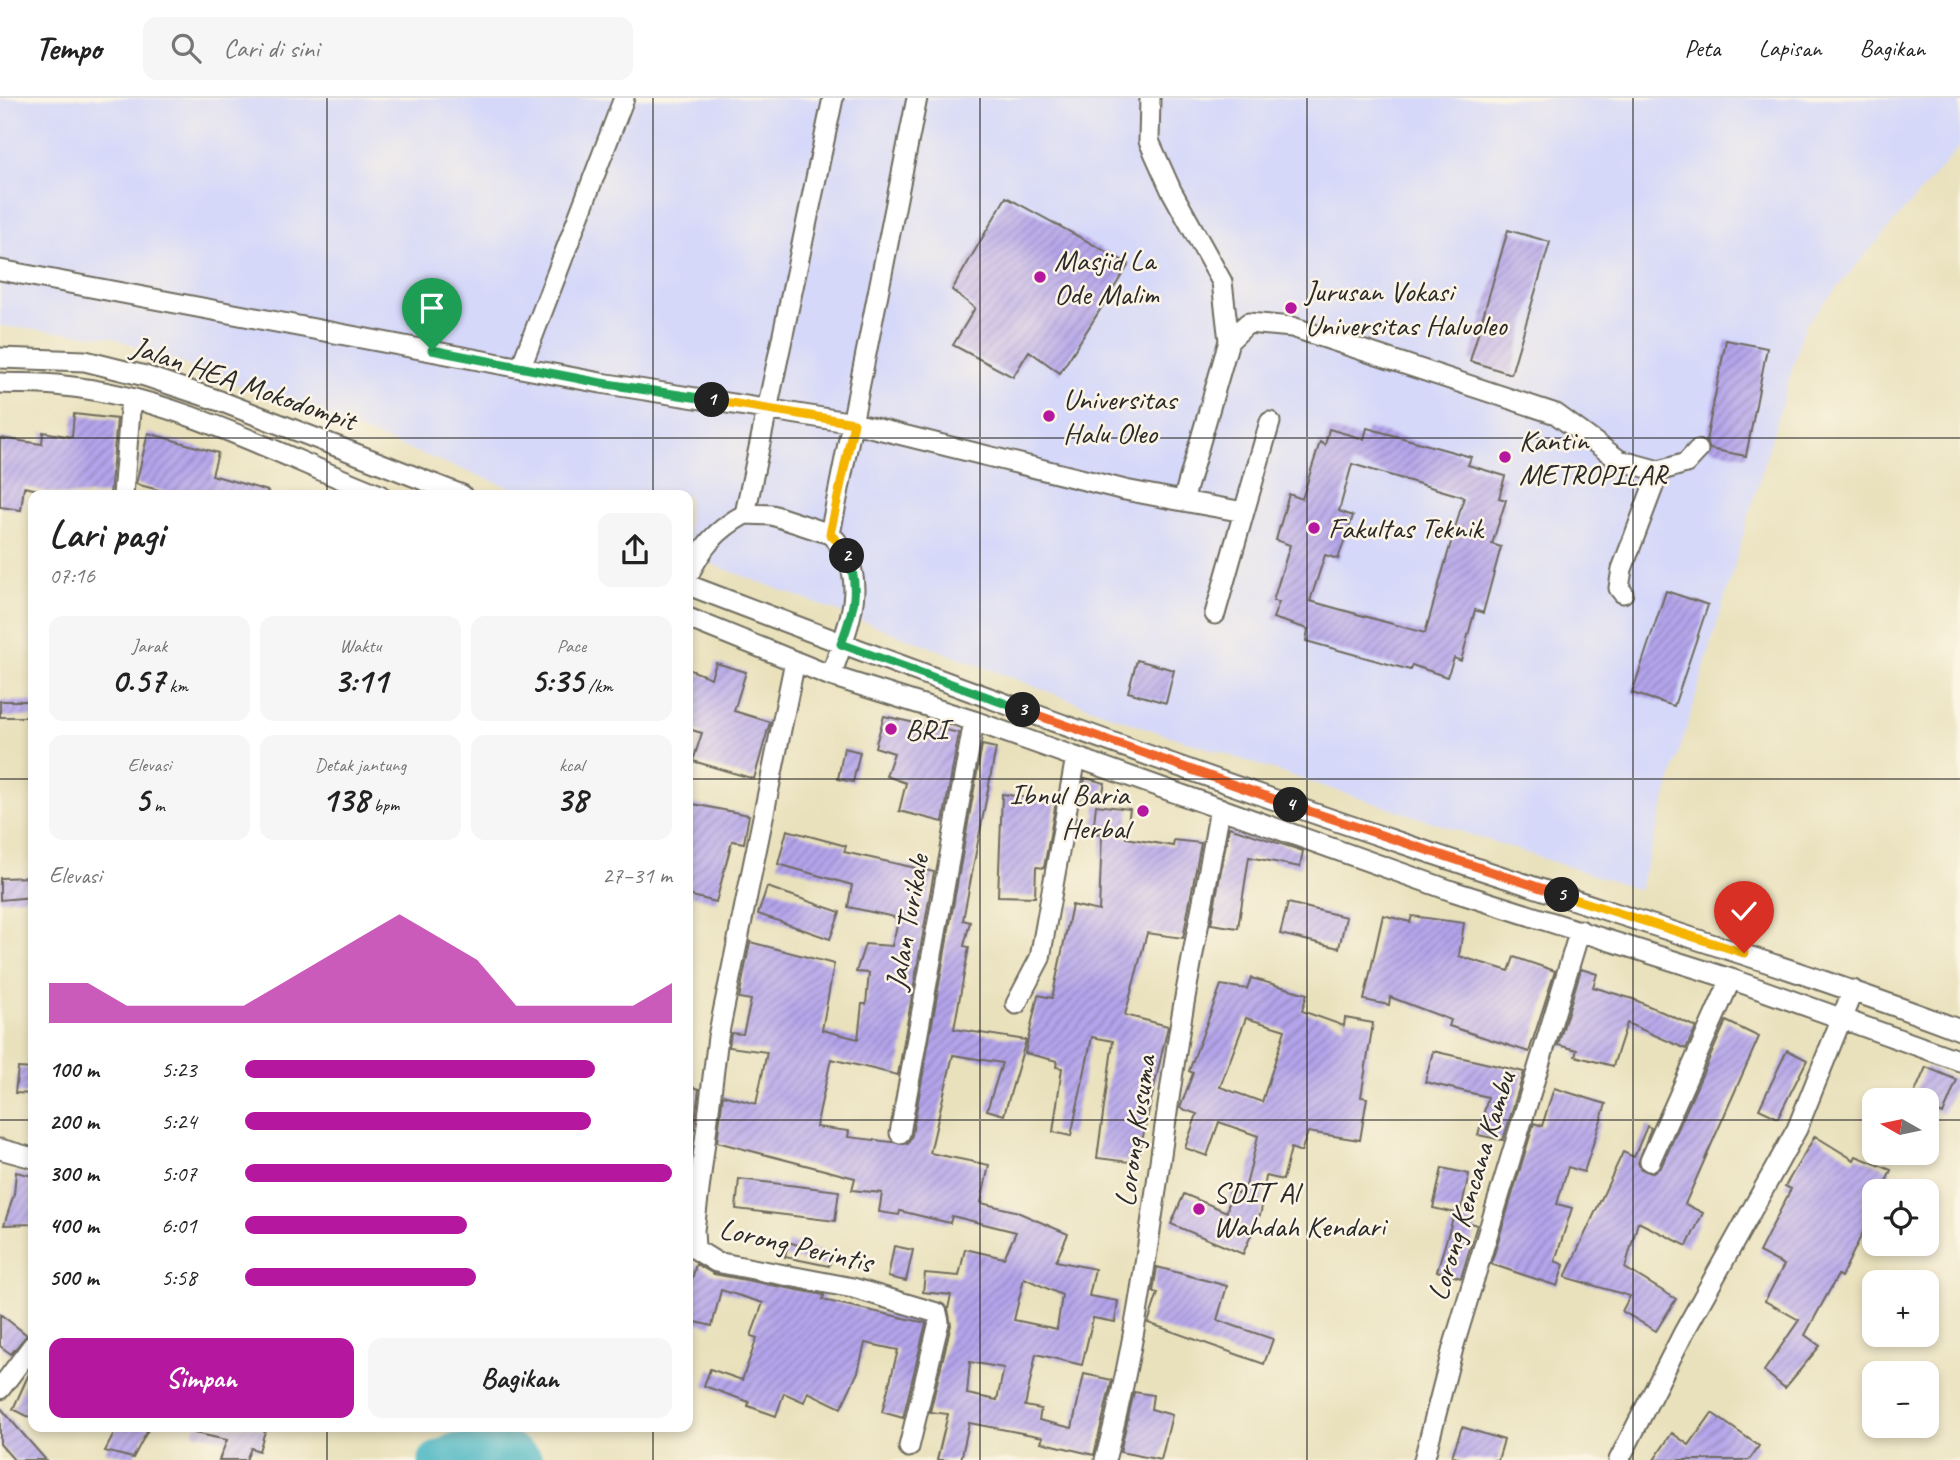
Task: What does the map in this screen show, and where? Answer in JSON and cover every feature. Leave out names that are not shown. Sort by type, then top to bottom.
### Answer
[{"type":"street","points":[[521,367],[624,98]]},
{"type":"street","points":[[745,514],[833,98]]},
{"type":"street","points":[[830,534],[917,98]]},
{"type":"street","points":[[1150,98],[1149,141],[1171,190],[1222,282],[1229,341],[1183,501]]},
{"type":"street","points":[[0,270],[601,383],[854,423],[1125,490],[1244,512]]},
{"type":"street","points":[[1229,341],[1248,323],[1292,327],[1556,414],[1619,460],[1659,471],[1686,463],[1698,450]]},
{"type":"street","name":"Jalan HEA Mokodompit","points":[[0,358],[85,361],[145,376],[220,401],[449,490]]},
{"type":"street","name":"Jalan HEA Mokodompit","points":[[0,383],[64,386],[131,399],[255,442],[367,490]]},
{"type":"street","points":[[124,490],[131,399]]},
{"type":"street","points":[[1215,614],[1270,422]]},
{"type":"street","points":[[327,474],[341,448]]},
{"type":"street","points":[[1623,593],[1619,587],[1622,569],[1659,471]]},
{"type":"street","points":[[693,565],[699,551],[720,527],[745,514],[772,515],[830,534],[841,545],[854,573],[856,595],[831,676]]},
{"type":"street","points":[[693,587],[841,644],[1342,822],[1853,990],[1960,1030]]},
{"type":"street","points":[[725,632],[736,603]]},
{"type":"street","points":[[693,620],[831,676],[974,721],[1452,891],[1731,979],[1960,1060]]},
{"type":"street","name":"Lorong Perintis","points":[[795,661],[718,1037],[694,1230],[695,1249],[716,1262],[853,1289],[937,1313],[939,1322],[909,1447]]},
{"type":"street","name":"Jalan Turikale","points":[[900,1133],[974,721]]},
{"type":"street","points":[[1016,1004],[1040,958],[1076,757]]},
{"type":"street","name":"Lorong Kusuma","points":[[1105,1460],[1124,1391],[1152,1225],[1175,1056],[1220,808]]},
{"type":"street","points":[[1334,849],[1342,822]]},
{"type":"street","name":"Lorong Kencana Kambu","points":[[1424,1460],[1453,1348],[1580,930]]},
{"type":"street","points":[[1650,1161],[1731,979]]},
{"type":"street","points":[[1619,1460],[1684,1332],[1797,1129],[1853,990]]},
{"type":"street","points":[[0,1149],[28,1157]]},
{"type":"street","points":[[0,1389],[28,1352]]},
{"type":"shaded area","name":"Universitas Halu Oleo","points":[[0,98],[1960,98],[1960,146],[1805,325],[1639,890],[1137,725],[693,557],[693,490],[517,490],[111,337],[0,326]]},
{"type":"building","name":"Masjid La Ode Malim","points":[[1006,197],[1129,264],[1060,373],[1029,351],[1013,377],[953,345],[975,308],[952,290]]},
{"type":"building","points":[[1508,230],[1550,242],[1511,374],[1470,361]]},
{"type":"building","points":[[1726,340],[1767,348],[1746,456],[1710,449],[1706,441]]},
{"type":"building","points":[[74,414],[117,419],[110,490],[38,490],[24,487],[21,510],[0,507],[0,438],[42,444],[43,432],[72,437]]},
{"type":"building","points":[[1367,428],[1471,457],[1468,465],[1505,476],[1499,498],[1506,500],[1492,544],[1501,547],[1483,613],[1475,610],[1461,661],[1454,658],[1447,677],[1412,665],[1410,670],[1306,641],[1308,629],[1273,618],[1279,602],[1273,601],[1290,545],[1276,540],[1289,494],[1302,499],[1320,442],[1325,445],[1329,429],[1364,439]],"holes":[[[1352,464],[1464,497],[1425,633],[1310,601],[1325,555],[1338,559],[1353,516],[1339,511]]]},
{"type":"building","points":[[148,433],[218,453],[212,475],[264,490],[158,490],[136,484]]},
{"type":"building","points":[[1666,591],[1708,605],[1674,706],[1632,693]]},
{"type":"building","points":[[1137,660],[1174,670],[1166,703],[1128,692]]},
{"type":"building","points":[[716,663],[746,672],[734,711],[770,722],[754,779],[693,761],[702,733],[693,730],[693,671],[711,678]]},
{"type":"building","points":[[0,701],[28,701],[28,717],[0,717]]},
{"type":"building","points":[[884,716],[959,733],[943,822],[899,811],[906,783],[886,776],[894,753],[875,747]]},
{"type":"building","points":[[982,745],[996,748],[963,920],[970,922],[964,946],[969,947],[954,1029],[1026,1040],[1004,1115],[987,1110],[1002,1063],[953,1055],[930,1153],[989,1165],[981,1203],[1015,1211],[1068,1234],[1056,1261],[1095,1269],[1089,1296],[1118,1301],[1115,1322],[1093,1318],[1082,1365],[1036,1354],[1025,1406],[1041,1409],[1039,1420],[1072,1428],[1084,1374],[1112,1380],[1094,1455],[1041,1442],[1043,1437],[969,1423],[961,1460],[937,1460],[948,1414],[930,1412],[951,1325],[948,1309],[951,1295],[923,1292],[925,1273],[959,1276],[965,1249],[1004,1258],[1016,1232],[952,1216],[950,1223],[900,1211],[899,1215],[879,1212],[882,1193],[852,1190],[855,1178],[717,1142],[723,1095],[756,1104],[767,1052],[729,1047],[731,1033],[743,1034],[751,1000],[739,998],[750,942],[834,964],[822,1030],[858,1039],[862,1004],[866,1004],[869,973],[856,972],[865,944],[892,946],[899,918],[848,907],[852,885],[778,864],[787,830],[846,846],[844,852],[934,872],[898,1075],[831,1059],[816,1127],[849,1131],[848,1137],[908,1144],[912,1135]],"holes":[[[1024,1278],[1062,1295],[1057,1329],[1014,1320]],[[970,1362],[1004,1368],[997,1400],[967,1394]]]},
{"type":"building","points":[[844,748],[860,752],[853,782],[838,779]]},
{"type":"building","points":[[1085,778],[1105,783],[1101,800],[1082,795]]},
{"type":"building","points":[[1002,794],[1056,802],[1044,868],[1036,867],[1035,897],[998,896]]},
{"type":"building","points":[[693,804],[749,815],[744,843],[732,841],[716,902],[693,896]]},
{"type":"building","points":[[1096,805],[1130,809],[1126,838],[1173,846],[1174,840],[1201,843],[1183,938],[1147,933],[1125,1015],[1168,1026],[1137,1163],[1097,1158],[1113,1041],[1092,1037],[1071,1136],[1053,1132],[1062,1068],[1056,1067],[1057,1061],[1025,1053],[1038,995],[1052,998],[1072,905],[1099,911],[1102,834],[1093,833]]},
{"type":"building","points":[[1229,827],[1303,851],[1300,867],[1249,857],[1238,928],[1211,924]]},
{"type":"building","points":[[28,877],[28,897],[0,900],[0,878]]},
{"type":"building","points":[[767,887],[840,912],[830,939],[758,914]]},
{"type":"building","points":[[1288,903],[1346,917],[1339,948],[1280,934]]},
{"type":"building","points":[[1383,915],[1410,922],[1412,916],[1464,923],[1459,956],[1509,971],[1514,957],[1555,971],[1529,1052],[1449,1026],[1451,1020],[1390,997],[1389,1005],[1364,1000]]},
{"type":"building","points":[[1581,969],[1597,974],[1593,987],[1633,999],[1696,1027],[1686,1049],[1627,1023],[1613,1066],[1575,1056],[1577,1050],[1558,1045]]},
{"type":"building","points":[[1251,978],[1307,994],[1302,1011],[1344,1026],[1345,1018],[1373,1023],[1361,1097],[1367,1098],[1360,1140],[1308,1132],[1301,1152],[1291,1148],[1283,1180],[1266,1176],[1261,1212],[1243,1254],[1171,1224],[1184,1194],[1227,1212],[1230,1192],[1244,1194],[1258,1136],[1219,1122],[1207,1156],[1185,1148],[1197,1114],[1180,1108],[1193,1073],[1189,1071],[1221,985],[1247,989]],"holes":[[[1246,1018],[1285,1030],[1262,1102],[1220,1087]]]},
{"type":"building","points":[[1726,1021],[1759,1037],[1685,1204],[1703,1213],[1687,1246],[1638,1222],[1625,1268],[1676,1299],[1656,1331],[1622,1311],[1630,1296],[1565,1277],[1623,1152],[1634,1157],[1647,1126],[1651,1128],[1638,1163],[1641,1169],[1651,1173],[1661,1167]]},
{"type":"building","points":[[1787,1050],[1807,1060],[1778,1118],[1759,1109]]},
{"type":"building","points":[[1433,1051],[1524,1072],[1503,1140],[1478,1135],[1488,1097],[1425,1082]]},
{"type":"building","points":[[1926,1067],[1957,1080],[1943,1114],[1939,1112],[1939,1088],[1917,1088]]},
{"type":"building","points":[[18,1068],[28,1069],[28,1094],[15,1093]]},
{"type":"building","points":[[693,1087],[699,1089],[693,1128]]},
{"type":"building","points":[[1554,1088],[1606,1104],[1584,1172],[1568,1167],[1557,1204],[1572,1208],[1555,1261],[1564,1265],[1557,1286],[1491,1264],[1534,1123],[1542,1126]]},
{"type":"building","points":[[1815,1136],[1854,1160],[1856,1156],[1862,1158],[1862,1166],[1881,1166],[1891,1170],[1887,1179],[1862,1179],[1862,1234],[1841,1277],[1838,1275],[1805,1335],[1820,1346],[1785,1388],[1764,1371],[1799,1320],[1765,1301],[1784,1265],[1759,1252],[1791,1189],[1785,1186]]},
{"type":"building","points":[[1442,1168],[1469,1174],[1460,1214],[1433,1208]]},
{"type":"building","points":[[16,1172],[28,1175],[28,1224],[4,1225],[14,1194]]},
{"type":"building","points":[[739,1179],[839,1191],[835,1221],[736,1209]]},
{"type":"building","points":[[1453,1218],[1477,1225],[1461,1278],[1437,1271]]},
{"type":"building","points":[[788,1242],[832,1255],[829,1266],[785,1257]]},
{"type":"building","points":[[894,1246],[913,1250],[906,1281],[888,1277]]},
{"type":"building","points":[[696,1264],[714,1274],[824,1295],[823,1300],[926,1323],[903,1418],[882,1412],[898,1350],[865,1343],[858,1372],[841,1408],[808,1392],[804,1402],[784,1393],[776,1416],[748,1406],[749,1402],[704,1386],[710,1369],[742,1380],[757,1338],[751,1336],[763,1303],[721,1290],[712,1326],[693,1321],[693,1276]]},
{"type":"building","points":[[1157,1267],[1227,1286],[1217,1320],[1273,1339],[1264,1364],[1148,1323],[1158,1293],[1153,1292]]},
{"type":"building","points":[[0,1314],[27,1335],[11,1354],[0,1346]]},
{"type":"building","points":[[28,1376],[28,1416],[13,1409]]},
{"type":"building","points":[[1134,1392],[1153,1395],[1151,1409],[1172,1415],[1161,1460],[1120,1452]]},
{"type":"building","points":[[0,1407],[46,1460],[14,1460],[0,1444]]},
{"type":"building","points":[[1712,1413],[1759,1446],[1749,1460],[1654,1460],[1672,1433],[1689,1445]]},
{"type":"building","points":[[1462,1427],[1504,1440],[1498,1460],[1464,1460],[1452,1456]]},
{"type":"building","points":[[115,1432],[147,1432],[133,1458],[105,1451]]},
{"type":"building","points":[[265,1432],[259,1451],[251,1448],[246,1460],[219,1460],[227,1440],[194,1433]]},
{"type":"waterway","points":[[436,1460],[454,1451],[507,1448],[525,1460]]},
{"type":"place","name":"Masjid La Ode Malim","points":[[1040,277]]},
{"type":"place","name":"Jurusan Vokasi Universitas Haluoleo","points":[[1291,308]]},
{"type":"place","name":"Universitas Halu Oleo","points":[[1049,416]]},
{"type":"place","name":"Kantin METROPILAR","points":[[1505,457]]},
{"type":"place","name":"Fakultas Teknik","points":[[1314,528]]},
{"type":"place","name":"BRI","points":[[891,729]]},
{"type":"place","name":"Ibnul Baria Herbal","points":[[1143,811]]},
{"type":"place","name":"SDIT Al Wahdah Kendari","points":[[1199,1209]]},
{"type":"route","points":[[432,350],[601,383],[854,423],[830,534],[841,545],[854,573],[856,595],[841,644],[941,678],[1084,733],[1408,846],[1744,953]]}]
